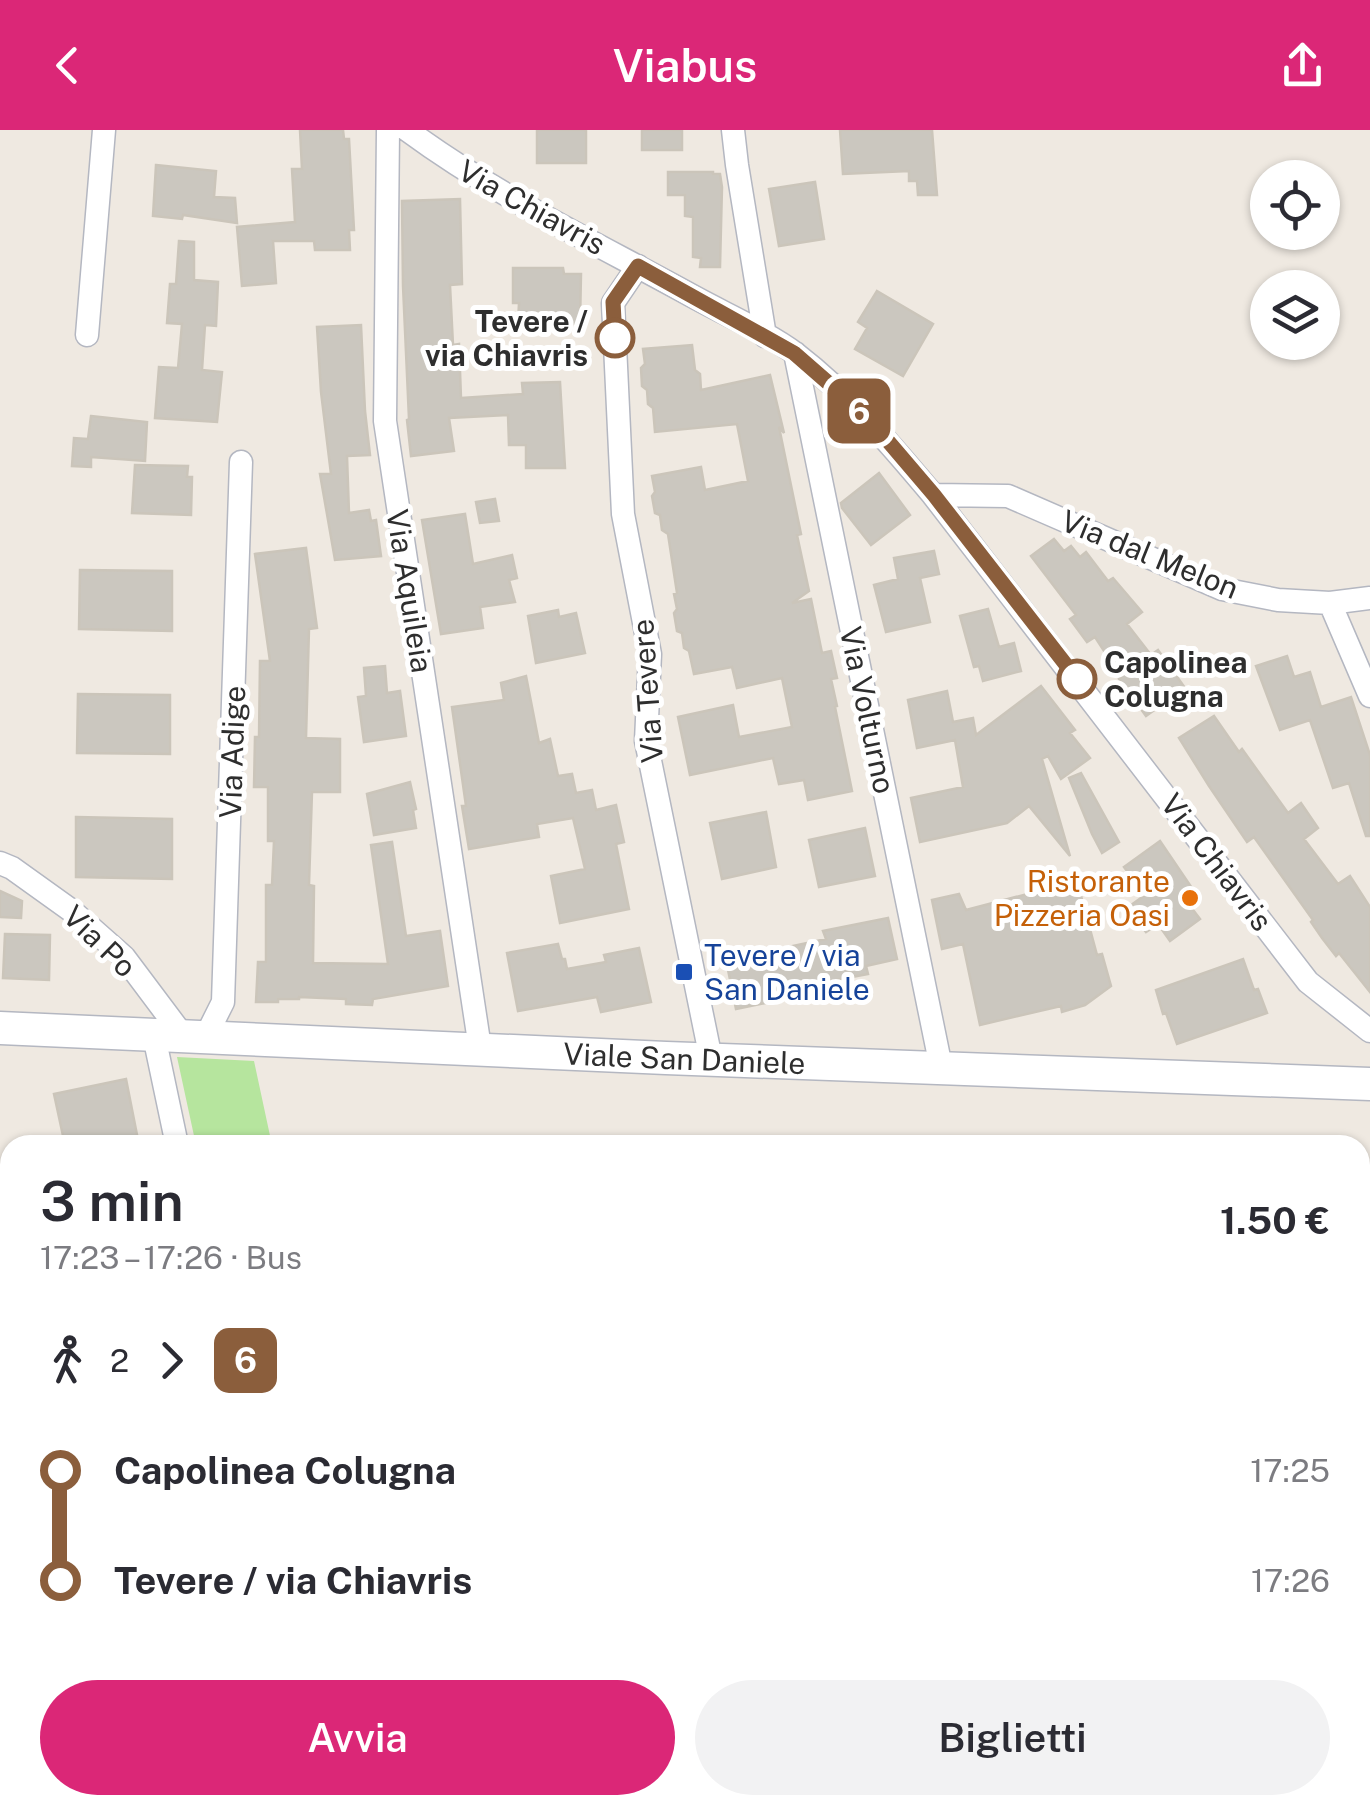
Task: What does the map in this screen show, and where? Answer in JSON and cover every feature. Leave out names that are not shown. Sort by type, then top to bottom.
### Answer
[{"type":"street","points":[[87,335],[104,130]]},
{"type":"street","name":"Via Aquileia","points":[[388,130],[385,421],[480,1048]]},
{"type":"street","name":"Via Chiavris","points":[[407,130],[527,208],[794,353],[876,427],[934,495],[1308,982],[1370,1031]]},
{"type":"street","points":[[733,130],[765,336]]},
{"type":"street","name":"Via Tevere","points":[[638,266],[613,302],[623,514],[650,654],[646,741],[711,1059]]},
{"type":"street","name":"Via Volturno","points":[[794,353],[941,1067]]},
{"type":"street","name":"Via Adige","points":[[181,1037],[223,1002],[241,462]]},
{"type":"street","name":"Via dal Melon","points":[[934,495],[1008,496],[1222,589],[1278,600],[1330,603],[1370,598]]},
{"type":"street","points":[[1330,603],[1370,696]]},
{"type":"street","name":"Via Po","points":[[0,864],[12,868],[72,911],[124,957],[181,1037]]},
{"type":"street","name":"Viale San Daniele","points":[[0,1028],[1370,1084]]},
{"type":"street","points":[[177,1135],[181,1037]]},
{"type":"green space","points":[[177,1057],[254,1061],[270,1135],[194,1135]]},
{"type":"building","points":[[300,130],[343,130],[344,139],[349,139],[354,230],[349,230],[350,250],[315,250],[314,241],[273,241],[276,283],[242,286],[237,227],[295,222],[292,169],[302,169]]},
{"type":"building","points":[[537,130],[586,130],[586,163],[537,163]]},
{"type":"building","points":[[642,130],[682,130],[682,150],[642,150]]},
{"type":"building","points":[[840,130],[932,130],[937,195],[918,195],[917,181],[909,181],[909,171],[843,174]]},
{"type":"building","points":[[156,165],[216,171],[214,197],[235,198],[237,223],[183,215],[182,219],[153,216]]},
{"type":"building","points":[[668,172],[720,174],[720,267],[700,267],[701,258],[693,257],[693,217],[685,216],[685,195],[668,195]]},
{"type":"building","points":[[815,182],[824,239],[779,246],[769,189]]},
{"type":"building","points":[[460,199],[462,284],[450,285],[453,345],[459,344],[461,398],[523,394],[522,383],[560,382],[565,468],[526,468],[526,445],[509,445],[508,415],[449,418],[454,451],[411,456],[402,201]]},
{"type":"building","points":[[179,241],[194,242],[194,280],[218,282],[216,326],[205,325],[202,370],[222,372],[217,422],[155,418],[159,367],[178,368],[182,324],[167,323],[170,284],[176,284]]},
{"type":"building","points":[[513,268],[563,268],[564,274],[581,274],[580,324],[518,323],[519,303],[513,303]]},
{"type":"building","points":[[877,291],[933,324],[903,376],[855,349],[867,328],[858,322]]},
{"type":"building","points":[[361,325],[370,455],[347,456],[349,513],[369,510],[371,521],[376,520],[381,556],[335,560],[320,474],[331,474],[317,327]]},
{"type":"building","points":[[692,345],[701,390],[770,375],[784,433],[779,427],[809,591],[792,603],[811,599],[822,653],[831,651],[837,678],[831,679],[835,707],[852,791],[808,800],[804,780],[779,784],[773,758],[690,775],[678,717],[733,705],[739,737],[792,727],[782,678],[737,688],[732,667],[694,674],[682,633],[677,631],[677,593],[668,534],[662,530],[660,515],[655,513],[652,476],[701,467],[705,490],[748,481],[737,424],[655,432],[653,408],[642,386],[643,349]]},
{"type":"building","points":[[91,416],[147,422],[145,461],[91,457],[91,467],[72,466],[74,438],[88,439]]},
{"type":"building","points":[[135,465],[188,466],[187,477],[192,477],[191,515],[132,513]]},
{"type":"building","points":[[879,473],[910,515],[871,545],[841,503]]},
{"type":"building","points":[[495,499],[499,521],[480,523],[476,502]]},
{"type":"building","points":[[465,514],[473,564],[512,555],[517,578],[509,580],[515,602],[480,607],[483,628],[441,634],[422,520]]},
{"type":"building","points":[[1054,539],[1064,551],[1071,546],[1080,557],[1086,552],[1108,581],[1113,578],[1142,612],[1127,624],[1151,655],[1158,650],[1185,688],[1146,716],[1095,637],[1087,642],[1070,619],[1076,615],[1031,556]]},
{"type":"building","points":[[306,548],[317,628],[309,629],[306,738],[340,739],[340,792],[312,792],[309,885],[314,886],[313,963],[388,964],[371,845],[392,842],[406,936],[440,931],[448,986],[373,999],[372,1005],[346,1004],[346,999],[299,997],[256,1002],[258,962],[266,962],[266,885],[272,885],[274,841],[268,841],[268,787],[254,787],[260,661],[270,661],[255,554]]},
{"type":"building","points":[[934,551],[939,574],[920,578],[930,622],[886,632],[874,585],[898,579],[894,558]]},
{"type":"building","points":[[80,570],[172,571],[172,631],[79,629]]},
{"type":"building","points":[[988,609],[999,647],[1014,643],[1021,671],[983,681],[979,666],[974,667],[960,616]]},
{"type":"building","points":[[558,610],[559,617],[576,613],[585,653],[536,663],[528,616]]},
{"type":"building","points":[[1287,656],[1294,677],[1310,672],[1321,707],[1351,697],[1370,755],[1370,836],[1366,836],[1349,783],[1333,788],[1310,720],[1280,730],[1256,666]]},
{"type":"building","points":[[385,666],[387,693],[400,691],[406,736],[364,742],[358,697],[366,696],[364,668]]},
{"type":"building","points":[[526,676],[539,743],[550,739],[558,776],[572,774],[576,793],[592,790],[596,810],[616,805],[624,842],[616,844],[629,909],[560,923],[551,876],[585,869],[573,818],[537,824],[539,837],[469,849],[452,707],[504,700],[501,683]]},
{"type":"building","points":[[1041,686],[1075,730],[1070,733],[1090,758],[1061,779],[1048,756],[1042,759],[1070,856],[1029,806],[1007,823],[920,842],[911,798],[963,787],[955,740],[917,748],[908,700],[947,691],[953,722],[973,718],[976,735]]},
{"type":"building","points":[[78,694],[170,695],[170,754],[77,753]]},
{"type":"building","points":[[1214,716],[1288,813],[1301,803],[1318,828],[1304,839],[1338,884],[1350,876],[1370,907],[1370,992],[1322,938],[1254,837],[1247,842],[1179,738]]},
{"type":"building","points":[[1081,773],[1119,842],[1102,853],[1069,778]]},
{"type":"building","points":[[410,782],[416,828],[374,835],[367,794]]},
{"type":"building","points":[[766,812],[776,867],[722,879],[710,823]]},
{"type":"building","points":[[76,817],[172,819],[172,879],[76,877]]},
{"type":"building","points":[[865,828],[875,876],[819,887],[809,840]]},
{"type":"building","points":[[1160,841],[1196,894],[1187,902],[1200,919],[1170,941],[1158,924],[1146,932],[1127,908],[1145,895],[1124,867]]},
{"type":"building","points":[[1077,881],[1097,955],[1102,954],[1111,986],[1085,1005],[1062,1012],[1061,1006],[980,1025],[963,944],[942,949],[932,900],[959,894],[966,910]]},
{"type":"building","points":[[0,891],[22,901],[21,918],[0,917]]},
{"type":"building","points":[[888,918],[897,959],[866,966],[868,974],[804,986],[805,995],[736,1009],[726,960],[826,939],[823,931]]},
{"type":"building","points":[[5,934],[50,935],[49,980],[3,978]]},
{"type":"building","points":[[558,944],[567,969],[606,962],[604,955],[639,948],[651,1002],[601,1012],[597,997],[518,1011],[507,953]]},
{"type":"building","points":[[1243,959],[1267,1013],[1177,1044],[1156,990]]},
{"type":"building","points":[[126,1079],[137,1135],[63,1135],[54,1094]]},
{"type":"bus line","name":"6","points":[[615,338],[613,302],[638,266],[794,353],[876,427],[1077,679]]},
{"type":"place","name":"Tevere / via Chiavris","points":[[615,338]]},
{"type":"place","name":"Capolinea Colugna","points":[[1077,679]]},
{"type":"place","name":"Ristorante Pizzeria Oasi","points":[[1190,898]]},
{"type":"place","name":"Tevere / via San Daniele","points":[[684,972]]}]
